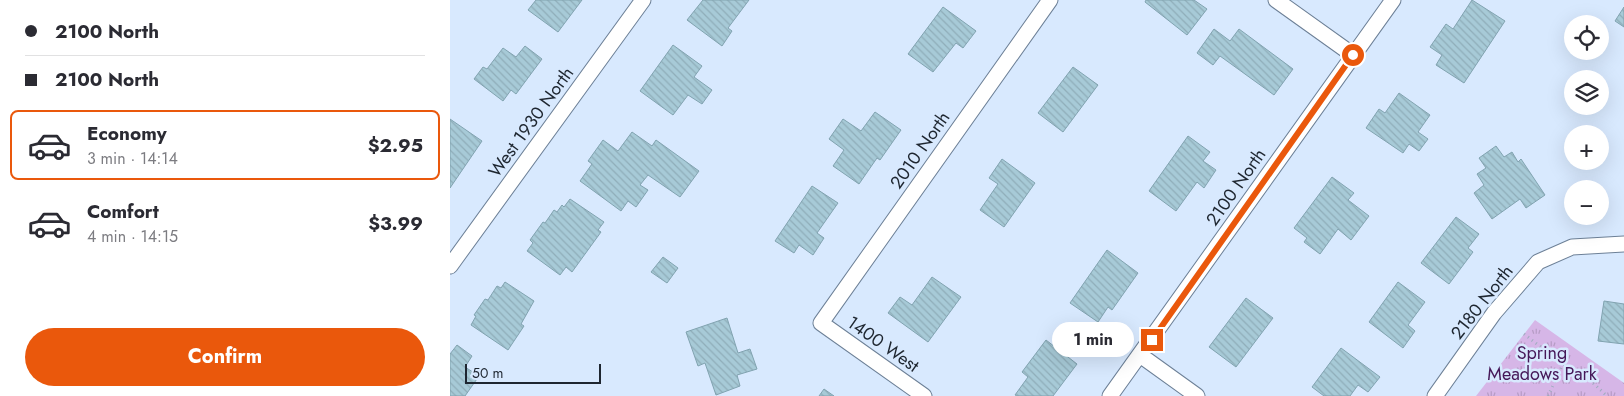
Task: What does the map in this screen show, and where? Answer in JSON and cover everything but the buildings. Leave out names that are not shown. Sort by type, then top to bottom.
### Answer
[{"type":"street","name":"West 1930 North","points":[[450,266],[643,0]]},
{"type":"street","name":"2010 North","points":[[821,323],[1050,0]]},
{"type":"street","points":[[1276,0],[1353,55]]},
{"type":"street","name":"2100 North","points":[[1110,396],[1393,0]]},
{"type":"street","name":"2180 North","points":[[1435,396],[1499,307],[1538,262],[1572,247],[1624,244]]},
{"type":"street","name":"1400 West","points":[[821,323],[924,396]]},
{"type":"street","points":[[1140,355],[1197,396]]},
{"type":"path","points":[[1524,334],[1563,364],[1592,382],[1606,396]]},
{"type":"path","points":[[1548,396],[1563,364]]},
{"type":"green space","name":"Spring Meadows Park","points":[[1535,320],[1624,383],[1624,396],[1476,396]]},
{"type":"route","points":[[1152,340],[1353,55]]}]
